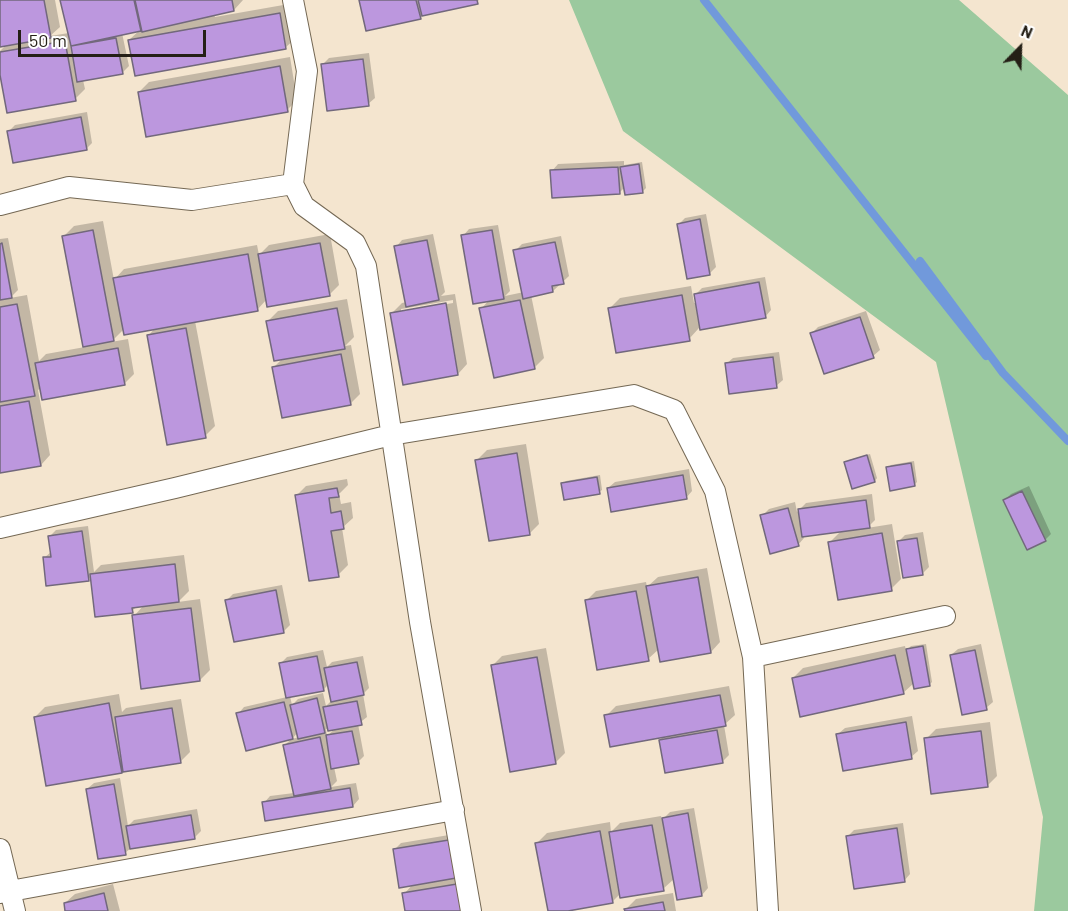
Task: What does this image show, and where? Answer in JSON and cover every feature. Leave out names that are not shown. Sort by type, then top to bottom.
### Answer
[{"type":"street","points":[[292,0],[307,70],[293,184],[304,206],[355,243],[366,266],[420,622],[471,911]]},
{"type":"street","points":[[0,205],[69,187],[192,200],[293,184]]},
{"type":"street","points":[[0,528],[175,489],[392,435],[634,395],[674,410],[716,491],[753,657],[768,911]]},
{"type":"street","points":[[753,657],[945,616]]},
{"type":"street","points":[[5,893],[454,810]]},
{"type":"street","points":[[0,849],[5,893],[15,911]]},
{"type":"green space","points":[[569,0],[959,0],[1068,95],[1068,911],[1034,911],[1043,817],[936,362],[623,131]]},
{"type":"building","points":[[0,0],[44,0],[51,38],[0,47]]},
{"type":"building","points":[[60,0],[134,0],[141,31],[71,46]]},
{"type":"building","points":[[135,0],[232,0],[234,11],[142,32]]},
{"type":"building","points":[[359,0],[416,0],[421,19],[366,31]]},
{"type":"building","points":[[418,0],[477,0],[478,4],[422,16]]},
{"type":"building","points":[[280,13],[286,49],[135,76],[128,40]]},
{"type":"building","points":[[116,38],[123,74],[77,82],[71,46]]},
{"type":"building","points":[[65,41],[76,101],[7,113],[0,75],[0,52]]},
{"type":"building","points":[[363,59],[369,106],[327,111],[321,64]]},
{"type":"building","points":[[280,66],[288,112],[146,137],[138,92]]},
{"type":"building","points":[[81,117],[87,150],[13,163],[7,131]]},
{"type":"building","points":[[639,164],[643,193],[625,195],[620,167]]},
{"type":"building","points":[[618,167],[620,194],[552,198],[550,170]]},
{"type":"building","points":[[700,219],[710,275],[687,279],[677,224]]},
{"type":"building","points":[[93,230],[114,341],[83,347],[62,236]]},
{"type":"building","points":[[492,230],[504,299],[473,304],[461,235]]},
{"type":"building","points":[[427,240],[439,300],[406,307],[394,246]]},
{"type":"building","points":[[555,242],[564,284],[552,286],[553,292],[523,299],[513,250]]},
{"type":"building","points":[[2,243],[12,298],[0,300],[0,244]]},
{"type":"building","points":[[320,243],[330,296],[267,307],[258,254]]},
{"type":"building","points":[[248,254],[258,311],[124,335],[113,278]]},
{"type":"building","points":[[759,282],[766,318],[700,330],[694,294]]},
{"type":"building","points":[[682,295],[690,341],[616,353],[608,308]]},
{"type":"building","points":[[520,300],[535,369],[494,378],[479,308]]},
{"type":"building","points":[[446,303],[458,375],[403,385],[390,313]]},
{"type":"building","points":[[17,304],[35,396],[0,402],[0,307]]},
{"type":"building","points":[[337,308],[345,349],[274,361],[266,321]]},
{"type":"building","points":[[860,317],[874,358],[824,374],[810,333]]},
{"type":"building","points":[[186,328],[206,438],[167,445],[147,335]]},
{"type":"building","points":[[118,348],[125,385],[42,400],[35,363]]},
{"type":"building","points":[[341,354],[351,405],[282,418],[272,367]]},
{"type":"building","points":[[773,357],[777,388],[729,394],[725,363]]},
{"type":"building","points":[[29,401],[41,466],[0,473],[0,406]]},
{"type":"building","points":[[517,453],[530,535],[489,541],[475,460]]},
{"type":"building","points":[[867,455],[875,482],[852,489],[844,462]]},
{"type":"building","points":[[911,463],[915,486],[890,491],[886,467]]},
{"type":"building","points":[[683,475],[687,499],[611,512],[607,488]]},
{"type":"building","points":[[597,477],[600,494],[564,500],[561,483]]},
{"type":"building","points":[[337,488],[339,497],[329,498],[331,513],[341,511],[344,529],[331,531],[339,577],[309,581],[295,495]]},
{"type":"building","points":[[1022,491],[1046,541],[1027,550],[1003,500]]},
{"type":"building","points":[[866,500],[870,528],[802,537],[798,509]]},
{"type":"building","points":[[788,508],[799,546],[770,554],[760,515]]},
{"type":"building","points":[[82,531],[89,581],[46,586],[43,557],[51,557],[48,536]]},
{"type":"building","points":[[882,533],[892,591],[838,600],[828,542]]},
{"type":"building","points":[[917,538],[923,575],[903,578],[897,541]]},
{"type":"building","points":[[175,564],[179,602],[132,608],[133,613],[95,617],[90,574]]},
{"type":"building","points":[[698,577],[711,653],[660,662],[646,586]]},
{"type":"building","points":[[276,590],[284,633],[234,642],[225,600]]},
{"type":"building","points":[[636,591],[649,661],[597,670],[585,600]]},
{"type":"building","points":[[191,608],[200,681],[141,689],[132,615]]},
{"type":"building","points":[[923,646],[930,686],[914,689],[906,649]]},
{"type":"building","points":[[975,650],[987,710],[962,715],[950,655]]},
{"type":"building","points":[[895,655],[904,694],[800,717],[792,678]]},
{"type":"building","points":[[317,656],[324,691],[286,698],[279,663]]},
{"type":"building","points":[[537,657],[556,764],[510,772],[491,665]]},
{"type":"building","points":[[357,662],[364,695],[331,702],[324,668]]},
{"type":"building","points":[[720,695],[726,726],[610,747],[604,715]]},
{"type":"building","points":[[317,698],[325,733],[298,739],[290,705]]},
{"type":"building","points":[[357,701],[362,725],[328,731],[323,707]]},
{"type":"building","points":[[284,702],[293,739],[246,751],[236,713]]},
{"type":"building","points":[[109,703],[122,773],[46,786],[34,717]]},
{"type":"building","points":[[172,708],[181,763],[123,772],[115,717]]},
{"type":"building","points":[[906,722],[912,759],[843,771],[836,734]]},
{"type":"building","points":[[717,730],[723,763],[665,773],[659,740]]},
{"type":"building","points":[[352,731],[359,764],[331,769],[326,735]]},
{"type":"building","points":[[981,731],[988,787],[931,794],[924,738]]},
{"type":"building","points":[[320,737],[331,789],[294,796],[283,745]]},
{"type":"building","points":[[114,784],[126,855],[98,859],[86,789]]},
{"type":"building","points":[[350,788],[353,807],[265,821],[262,802]]},
{"type":"building","points":[[688,813],[702,896],[677,900],[662,818]]},
{"type":"building","points":[[191,815],[195,839],[130,849],[126,826]]},
{"type":"building","points":[[652,825],[664,891],[620,898],[609,832]]},
{"type":"building","points":[[897,828],[905,882],[854,889],[846,836]]},
{"type":"building","points":[[600,831],[613,903],[568,911],[548,911],[535,843]]},
{"type":"building","points":[[455,839],[462,877],[399,888],[393,849]]},
{"type":"building","points":[[463,883],[468,911],[405,911],[402,893]]},
{"type":"building","points":[[104,893],[108,911],[65,911],[64,903]]},
{"type":"building","points":[[663,902],[665,911],[625,911],[624,909]]},
{"type":"waterway","points":[[704,0],[986,356],[920,261],[1003,373],[1068,441]]}]
